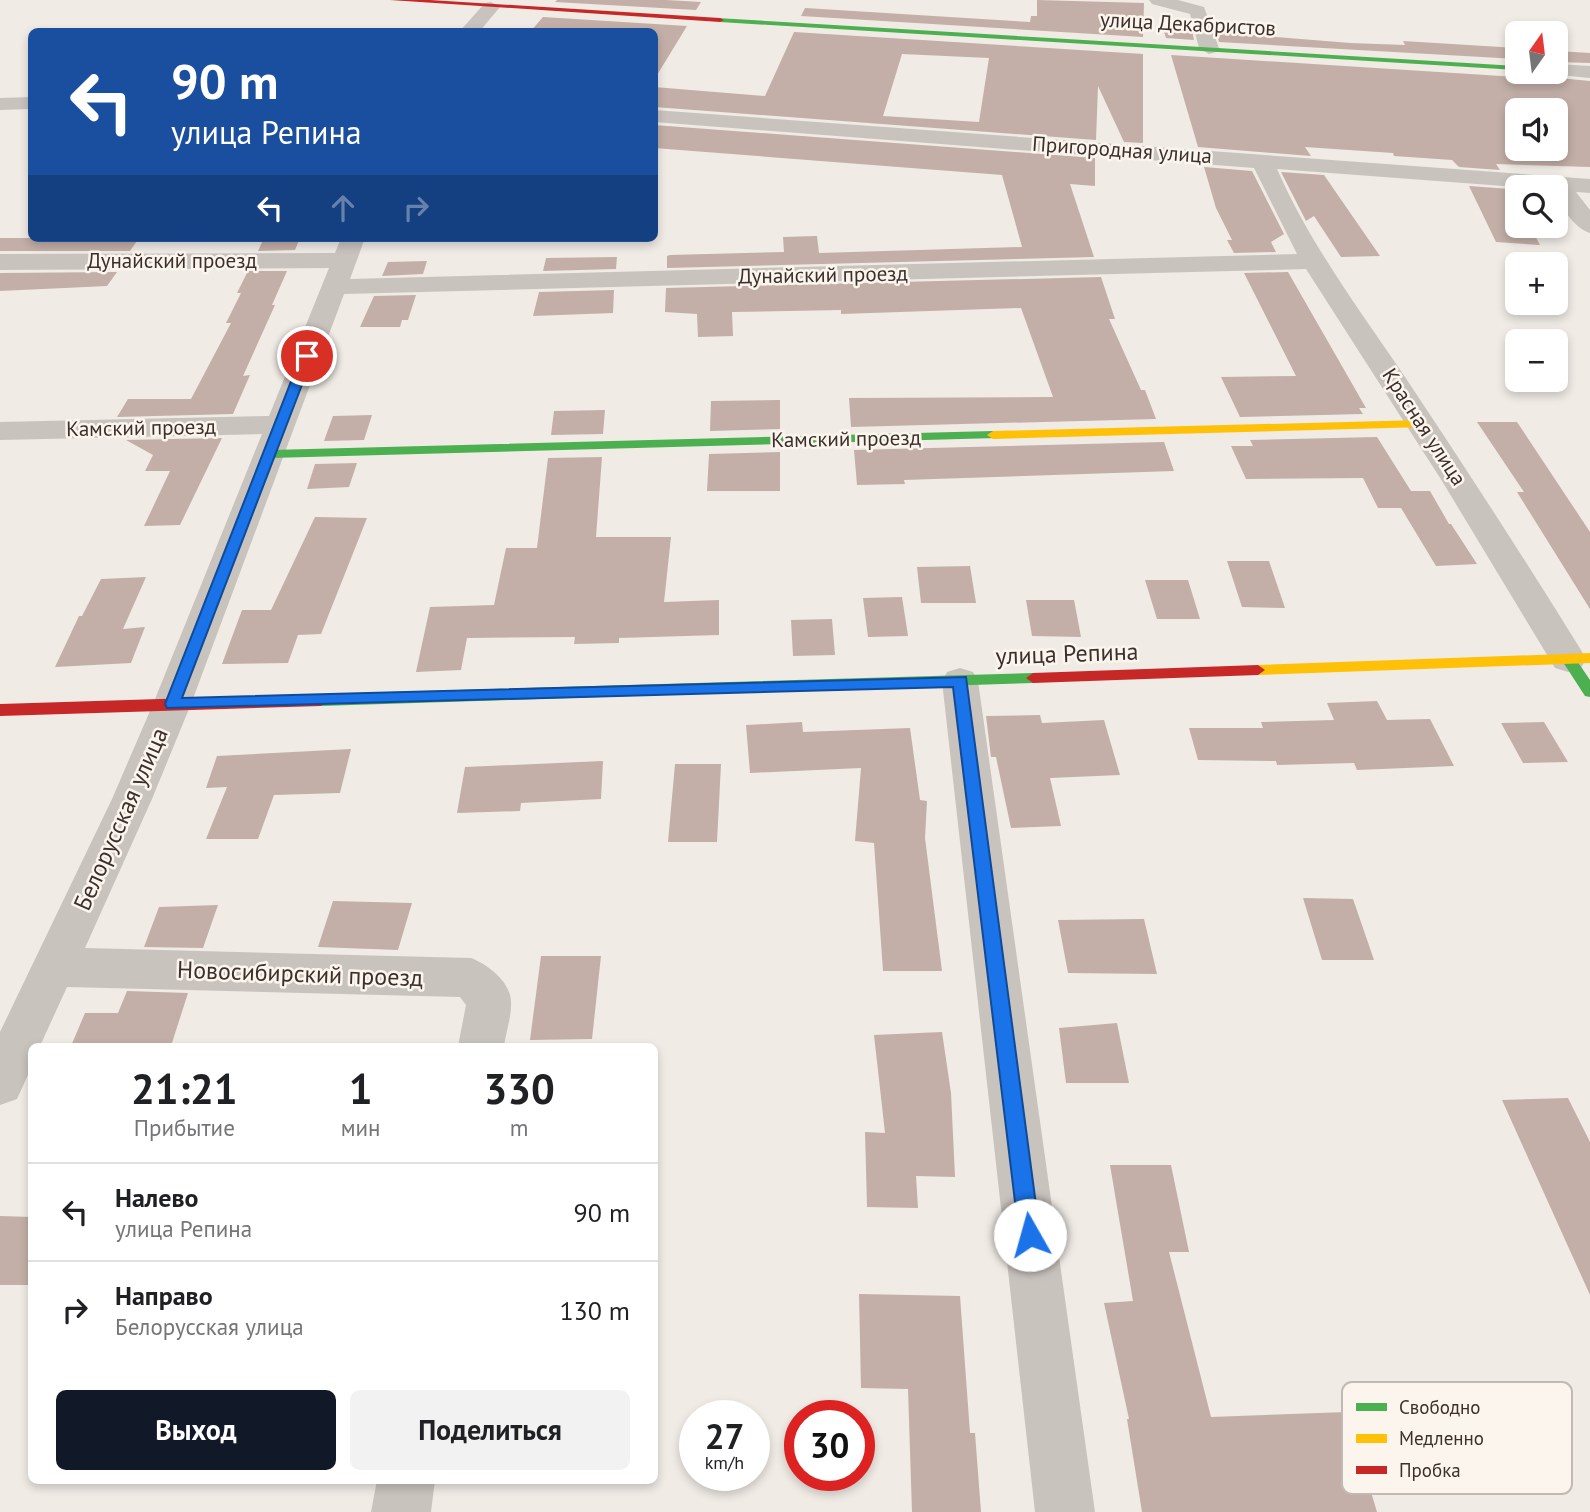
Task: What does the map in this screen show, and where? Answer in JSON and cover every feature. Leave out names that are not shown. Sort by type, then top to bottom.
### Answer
[{"type":"street","name":"улица Декабристов","points":[[394,0],[1505,67]]},
{"type":"street","points":[[1158,0],[1198,11],[1209,48]]},
{"type":"street","points":[[472,28],[491,7]]},
{"type":"street","points":[[1568,71],[1590,72]]},
{"type":"street","points":[[0,104],[28,103]]},
{"type":"street","name":"Пригородная улица","points":[[658,116],[1505,180]]},
{"type":"street","name":"Красная улица","points":[[1262,160],[1269,180],[1314,261],[1579,659],[1590,692]]},
{"type":"street","name":"Пригородная улица","points":[[1568,185],[1590,186]]},
{"type":"street","points":[[1568,197],[1590,226]]},
{"type":"street","name":"Дунайский проезд","points":[[0,262],[1149,267],[1314,261]]},
{"type":"street","name":"Белорусская улица","points":[[0,1083],[132,799],[172,704],[343,262]]},
{"type":"street","name":"Камский проезд","points":[[0,430],[276,439],[1422,424]]},
{"type":"street","name":"улица Репина","points":[[0,710],[1579,659]]},
{"type":"street","points":[[960,681],[1065,1512]]},
{"type":"street","name":"Новосибирский проезд","points":[[53,967],[471,978],[489,1000],[482,1043]]},
{"type":"street","points":[[401,1512],[405,1484]]},
{"type":"building","points":[[1037,0],[1144,3],[1143,37],[801,16],[805,8],[1030,22],[1031,16],[1037,16]]},
{"type":"building","points":[[555,2],[701,2],[696,10]]},
{"type":"building","points":[[543,17],[687,26],[658,73],[658,28],[533,28]]},
{"type":"building","points":[[1163,28],[1192,30],[1194,40],[1166,38]]},
{"type":"building","points":[[794,32],[1143,54],[1143,143],[1124,142],[1098,86],[1096,140],[658,107],[658,87],[765,96]],"holes":[[[902,54],[989,58],[979,122],[883,116]]]},
{"type":"building","points":[[1216,32],[1350,43],[1405,45],[1403,41],[1505,47],[1505,58],[1219,42]]},
{"type":"building","points":[[1568,52],[1590,53],[1590,63],[1568,62]]},
{"type":"building","points":[[1171,55],[1505,76],[1505,84],[1568,84],[1568,79],[1590,81],[1590,167],[1496,164],[1500,170],[1459,167],[1452,160],[1394,156],[1393,153],[1305,147],[1311,156],[1198,147]]},
{"type":"building","points":[[658,125],[1095,158],[1095,186],[1070,184],[1094,257],[667,268],[667,256],[670,255],[784,252],[783,237],[817,236],[819,253],[1022,247],[1002,175],[658,148]]},
{"type":"building","points":[[1204,167],[1252,171],[1284,234],[1271,242],[1276,252],[1234,253],[1227,240],[1232,240],[1216,208]]},
{"type":"building","points":[[1281,172],[1324,175],[1380,256],[1341,257],[1314,216],[1306,221]]},
{"type":"building","points":[[1469,186],[1505,189],[1505,238],[1536,238],[1540,245],[1496,242]]},
{"type":"building","points":[[0,238],[28,238],[28,242],[136,242],[130,251],[0,251]]},
{"type":"building","points":[[262,242],[298,242],[295,250],[258,251]]},
{"type":"building","points":[[617,257],[616,269],[543,271],[546,258]]},
{"type":"building","points":[[427,261],[423,274],[382,276],[388,262]]},
{"type":"building","points":[[248,271],[287,271],[243,376],[250,375],[233,414],[117,417],[128,399],[191,399],[231,323],[226,323],[241,293],[237,293]]},
{"type":"building","points":[[117,272],[107,286],[0,291],[0,273]]},
{"type":"building","points":[[1288,272],[1366,408],[1359,408],[1363,414],[1240,417],[1221,377],[1296,376],[1244,273]]},
{"type":"building","points":[[1101,277],[1115,319],[1109,319],[1141,390],[1145,390],[1156,419],[851,427],[849,398],[1053,397],[1021,308],[841,314],[841,310],[732,312],[733,336],[698,337],[697,314],[665,312],[666,288]]},
{"type":"building","points":[[614,290],[613,313],[533,316],[539,292]]},
{"type":"building","points":[[416,295],[408,320],[402,320],[400,327],[360,327],[374,296]]},
{"type":"building","points":[[780,400],[780,429],[710,431],[711,401]]},
{"type":"building","points":[[605,410],[603,434],[551,435],[554,411]]},
{"type":"building","points":[[372,415],[364,440],[324,441],[333,416]]},
{"type":"building","points":[[1477,422],[1517,422],[1590,532],[1590,609],[1517,492],[1524,492]]},
{"type":"building","points":[[1377,437],[1411,491],[1430,491],[1477,564],[1436,566],[1401,508],[1378,508],[1363,478],[1246,479],[1231,446],[1253,446],[1250,440]]},
{"type":"building","points":[[222,438],[180,525],[144,526],[170,471],[145,471],[153,455],[126,440]]},
{"type":"building","points":[[1164,442],[1174,471],[904,480],[905,484],[857,485],[854,450]]},
{"type":"building","points":[[780,452],[780,491],[707,491],[709,454]]},
{"type":"building","points":[[602,457],[596,537],[671,537],[664,602],[719,600],[719,635],[619,638],[619,643],[574,644],[575,637],[467,638],[461,670],[416,672],[430,607],[494,605],[506,548],[537,548],[548,458]]},
{"type":"building","points":[[357,463],[349,487],[307,489],[315,464]]},
{"type":"building","points":[[315,517],[367,518],[321,634],[298,635],[288,663],[222,664],[242,610],[271,610]]},
{"type":"building","points":[[1227,561],[1269,561],[1285,608],[1242,607]]},
{"type":"building","points":[[970,566],[976,603],[921,603],[917,567]]},
{"type":"building","points":[[146,577],[123,629],[145,627],[131,663],[55,667],[79,616],[82,616],[101,579]]},
{"type":"building","points":[[1145,580],[1188,580],[1200,619],[1157,619]]},
{"type":"building","points":[[902,597],[908,636],[868,637],[863,598]]},
{"type":"building","points":[[1026,600],[1074,600],[1081,637],[1032,636]]},
{"type":"building","points":[[832,619],[835,655],[793,656],[791,620]]},
{"type":"building","points":[[1377,701],[1387,720],[1430,719],[1454,766],[1357,770],[1354,763],[1277,765],[1276,761],[1198,760],[1189,728],[1263,728],[1261,722],[1334,720],[1327,703]]},
{"type":"building","points":[[1040,715],[1042,723],[1104,720],[1120,775],[1050,778],[1061,826],[1011,828],[996,757],[991,757],[986,716]]},
{"type":"building","points":[[802,722],[803,732],[910,728],[920,800],[927,801],[925,838],[942,971],[883,971],[874,843],[855,841],[861,768],[750,773],[746,725]]},
{"type":"building","points":[[1544,722],[1568,762],[1523,763],[1501,723]]},
{"type":"building","points":[[351,749],[340,793],[274,795],[258,839],[206,839],[227,787],[206,788],[217,756]]},
{"type":"building","points":[[603,761],[601,799],[521,803],[520,811],[457,813],[465,767]]},
{"type":"building","points":[[675,764],[721,764],[717,842],[668,842]]},
{"type":"building","points":[[1303,898],[1353,899],[1374,960],[1322,960]]},
{"type":"building","points":[[333,901],[412,903],[398,950],[318,947]]},
{"type":"building","points":[[218,905],[203,948],[144,947],[159,907]]},
{"type":"building","points":[[1144,919],[1157,974],[1068,973],[1058,920]]},
{"type":"building","points":[[541,956],[601,956],[592,1039],[530,1040]]},
{"type":"building","points":[[127,991],[188,993],[172,1043],[72,1043],[85,1013],[118,1013]]},
{"type":"building","points":[[1117,1023],[1129,1083],[1066,1083],[1059,1028]]},
{"type":"building","points":[[942,1032],[951,1093],[955,1177],[916,1176],[918,1208],[867,1207],[865,1132],[885,1133],[874,1035]]},
{"type":"building","points":[[1568,1098],[1590,1142],[1590,1295],[1502,1100]]},
{"type":"building","points":[[1110,1165],[1171,1165],[1189,1252],[1169,1252],[1211,1417],[1342,1412],[1342,1494],[1372,1494],[1377,1512],[1142,1512],[1129,1419],[1104,1303],[1133,1301]]},
{"type":"building","points":[[0,1216],[28,1217],[28,1285],[0,1285]]},
{"type":"building","points":[[859,1294],[960,1296],[970,1433],[975,1433],[981,1512],[912,1512],[908,1389],[861,1388]]},
{"type":"traffic: fast","points":[[720,20],[1505,67]]},
{"type":"traffic: fast","points":[[271,454],[993,435]]},
{"type":"traffic: fast","points":[[1568,659],[1590,692]]},
{"type":"traffic: fast","points":[[321,700],[1033,678]]},
{"type":"traffic: slow","points":[[993,435],[1422,424]]},
{"type":"traffic: slow","points":[[1258,670],[1590,658]]},
{"type":"traffic: jam","points":[[394,0],[720,20]]},
{"type":"traffic: jam","points":[[1033,678],[1258,670]]},
{"type":"traffic: jam","points":[[0,710],[321,700]]},
{"type":"route","points":[[307,356],[172,704],[960,681],[1030,1235]]}]
